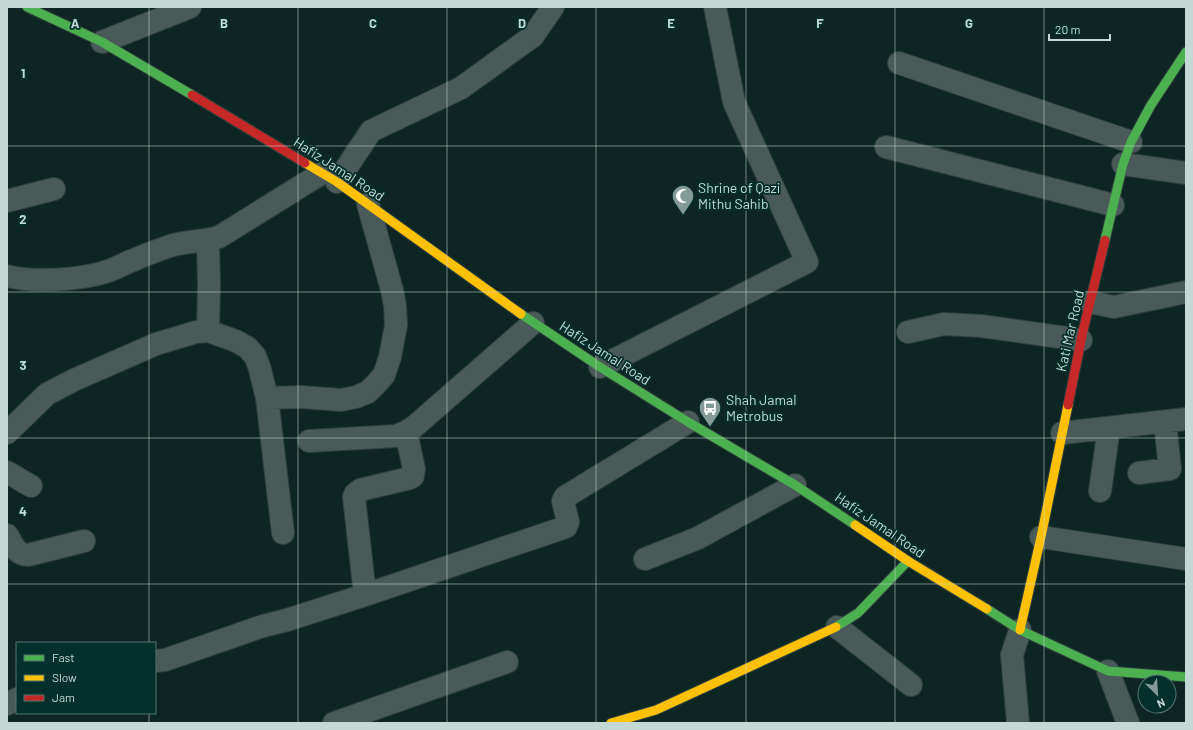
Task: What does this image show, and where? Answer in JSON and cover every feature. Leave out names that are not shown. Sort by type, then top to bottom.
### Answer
[{"type":"main road","name":"Hafiz Jamal Road","points":[[27,7],[102,42],[330,178],[533,323],[600,367],[688,422],[795,485],[908,561],[1020,630],[1108,671],[1186,678]]},
{"type":"main road","name":"Kati Mar Road","points":[[1020,630],[1041,537],[1081,340],[1123,164],[1131,142],[1151,106],[1186,52]]},
{"type":"main road","points":[[611,723],[656,710],[837,627],[858,614],[908,561]]},
{"type":"street","points":[[102,42],[190,7]]},
{"type":"street","points":[[7,276],[44,280],[72,278],[102,273],[171,246],[189,242],[208,241],[219,237],[330,178],[371,131],[461,88],[533,36],[553,7]]},
{"type":"street","points":[[600,367],[807,262],[734,102],[715,7]]},
{"type":"street","points":[[899,63],[1131,142]]},
{"type":"street","points":[[886,146],[1113,205]]},
{"type":"street","points":[[1123,164],[1186,172]]},
{"type":"street","points":[[7,201],[54,189]]},
{"type":"street","points":[[267,398],[301,397],[341,400],[356,398],[368,392],[384,374],[390,357],[396,325],[395,306],[368,204]]},
{"type":"street","points":[[208,241],[208,331]]},
{"type":"street","points":[[1090,302],[1114,307],[1186,292]]},
{"type":"street","points":[[309,441],[396,436],[406,432],[415,426],[533,323]]},
{"type":"street","points":[[908,332],[944,324],[981,326],[1081,340]]},
{"type":"street","points":[[7,433],[47,394],[74,380],[156,344],[196,332],[208,331],[242,344],[248,348],[255,356],[259,366],[267,398],[283,533]]},
{"type":"street","points":[[1062,434],[1176,420],[1170,469],[1139,473]]},
{"type":"street","points":[[156,661],[165,660],[263,626],[287,620],[365,595],[566,527],[568,522],[563,501],[565,497],[688,422]]},
{"type":"street","points":[[1100,491],[1109,428]]},
{"type":"street","points":[[365,595],[354,497],[360,490],[413,476],[414,469],[406,432]]},
{"type":"street","points":[[7,472],[31,486]]},
{"type":"street","points":[[645,560],[698,538],[795,485]]},
{"type":"street","points":[[7,535],[17,551],[22,555],[28,555],[84,541]]},
{"type":"street","points":[[1041,537],[1186,559]]},
{"type":"street","points":[[837,627],[911,685]]},
{"type":"street","points":[[1018,723],[1012,655],[1020,630]]},
{"type":"street","points":[[334,723],[507,662]]},
{"type":"street","points":[[1108,671],[1128,723]]},
{"type":"street","points":[[7,704],[16,700]]},
{"type":"traffic: fast","points":[[27,7],[102,42],[192,95]]},
{"type":"traffic: fast","points":[[1105,240],[1123,164],[1131,142],[1151,105],[1186,52]]},
{"type":"traffic: fast","points":[[521,314],[600,367],[688,422],[795,485],[855,525]]},
{"type":"traffic: fast","points":[[836,627],[858,613],[908,561]]},
{"type":"traffic: fast","points":[[987,609],[1020,630],[1108,671],[1186,677]]},
{"type":"traffic: slow","points":[[305,163],[337,182],[521,314]]},
{"type":"traffic: slow","points":[[1020,630],[1068,405]]},
{"type":"traffic: slow","points":[[855,525],[908,561],[987,609]]},
{"type":"traffic: slow","points":[[611,723],[656,710],[836,627]]},
{"type":"traffic: jam","points":[[192,95],[305,163]]},
{"type":"traffic: jam","points":[[1068,405],[1083,331],[1105,240]]},
{"type":"place","name":"Shrine of Qazi Mithu Sahib","points":[[683,216]]},
{"type":"place","name":"Shah Jamal Metrobus","points":[[710,428]]}]
